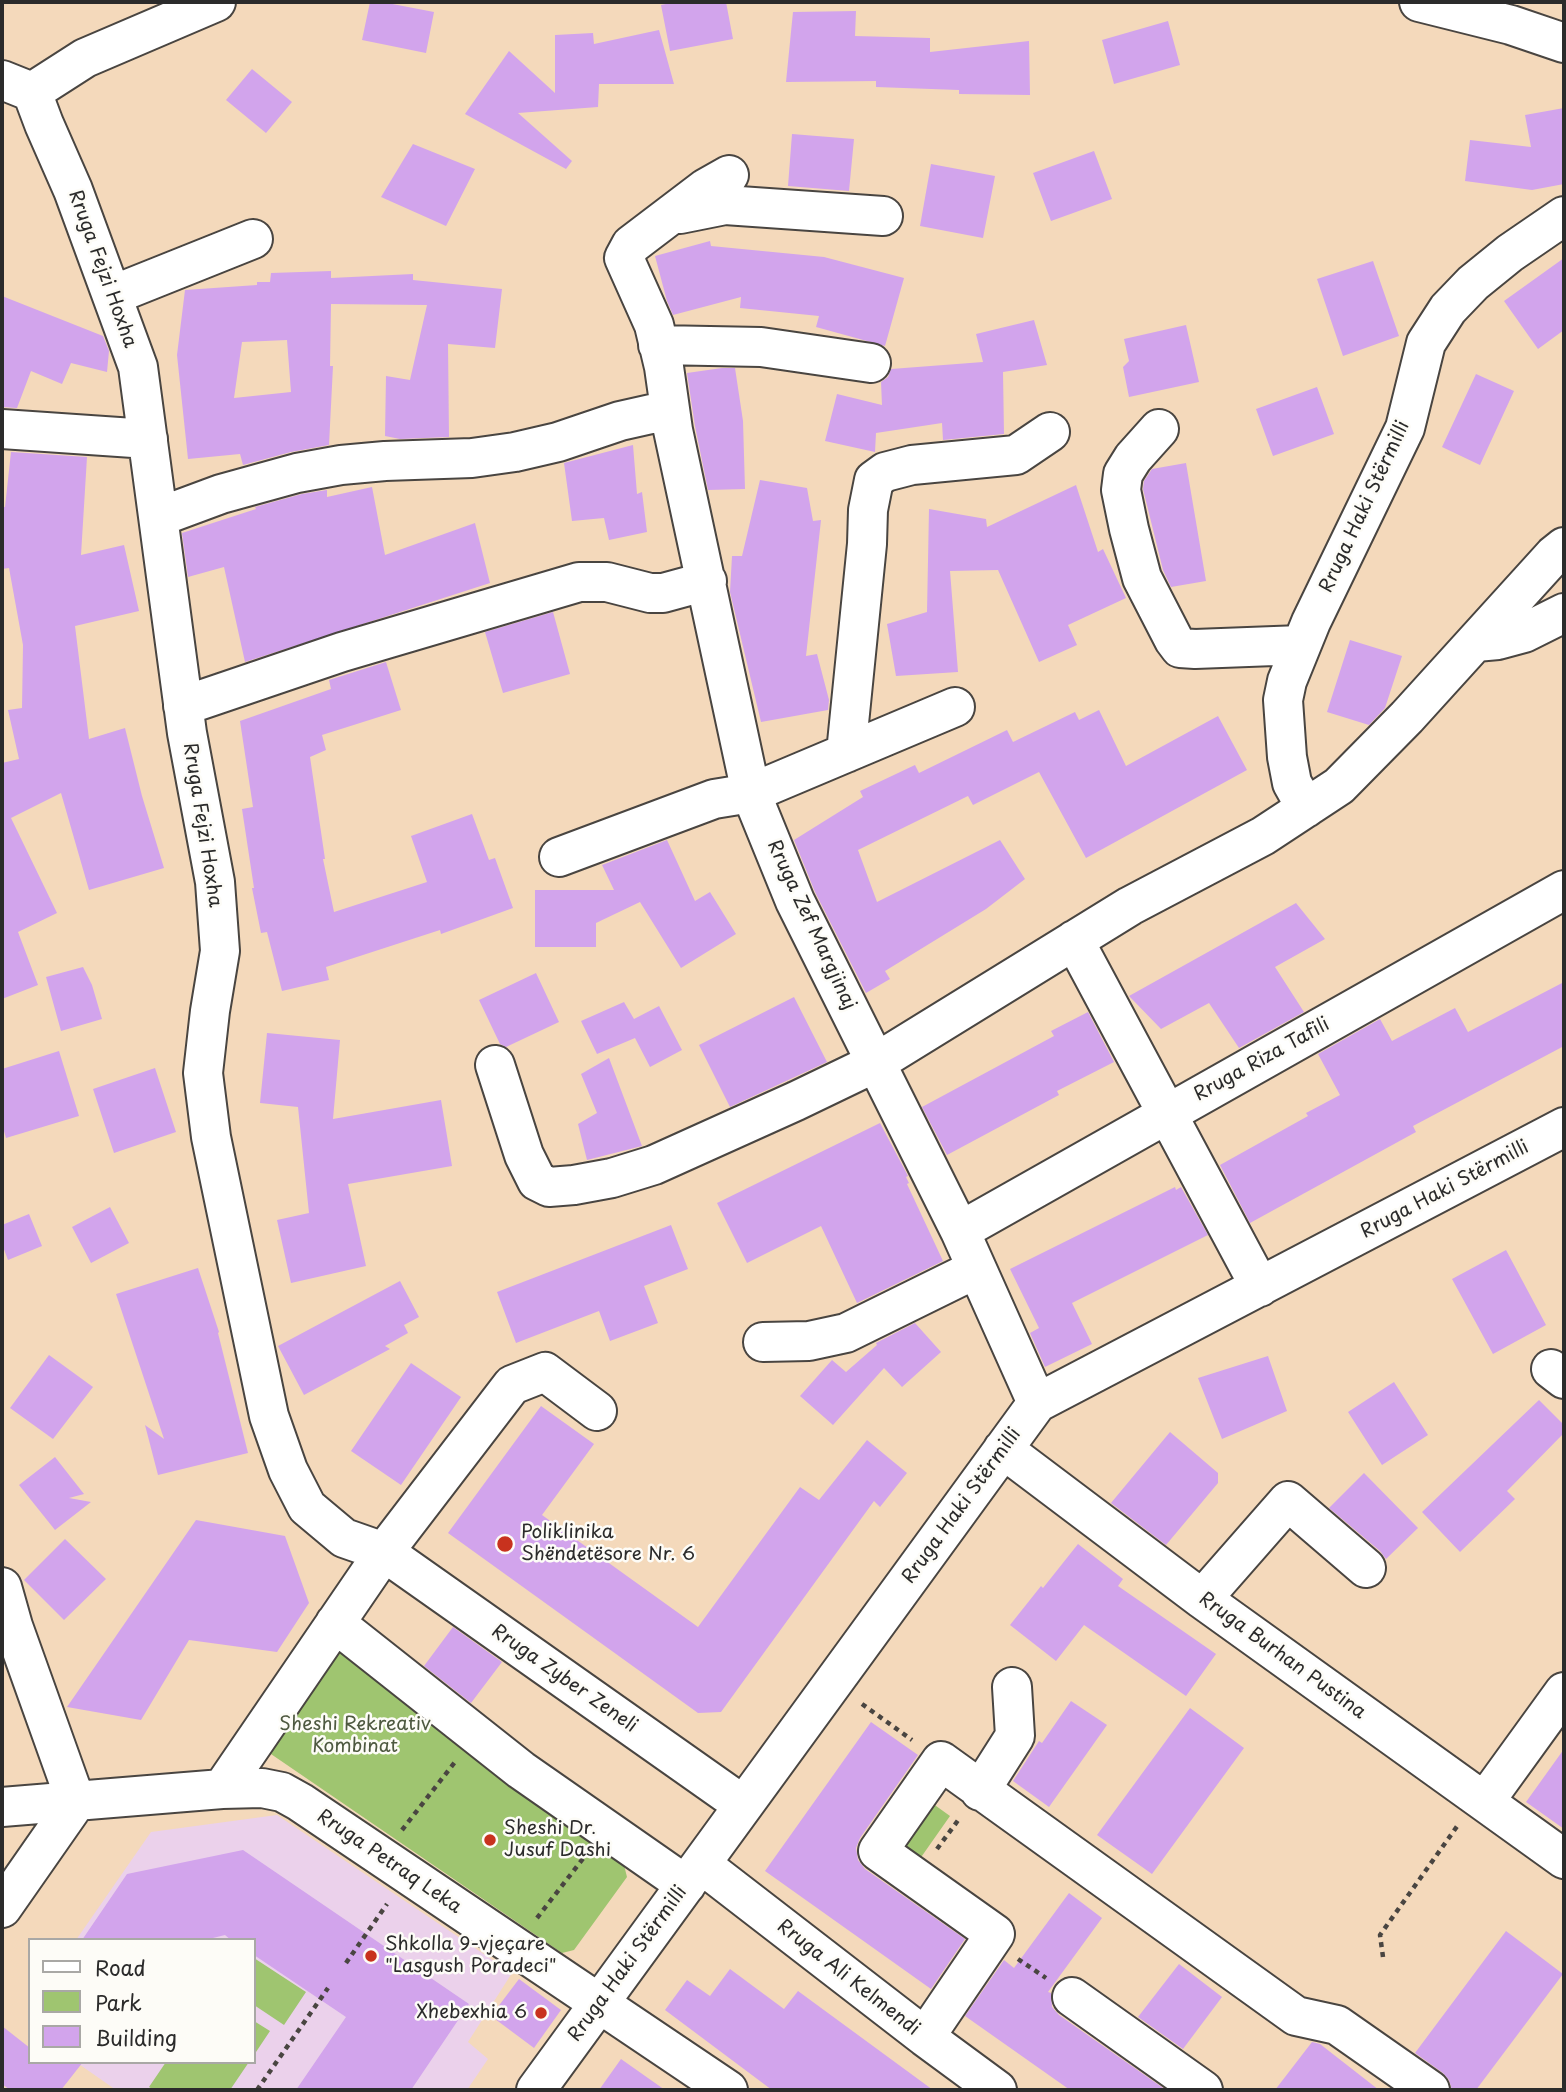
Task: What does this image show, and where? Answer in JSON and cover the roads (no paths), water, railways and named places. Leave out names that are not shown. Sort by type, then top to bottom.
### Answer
[{"type":"street","points":[[17,86],[216,2]]},
{"type":"street","points":[[1419,2],[1511,25],[1564,43]]},
{"type":"street","name":"Rruga Fejzi Hoxha","points":[[17,86],[73,190],[138,367],[183,706],[215,882],[220,951],[203,1073],[211,1137],[269,1416],[288,1470],[307,1507],[344,1538],[384,1552]]},
{"type":"street","points":[[667,217],[706,188],[729,175]]},
{"type":"street","points":[[667,217],[725,205],[883,216]]},
{"type":"street","name":"Rruga Haki Stërmilli","points":[[1306,808],[1292,783],[1287,757],[1283,700],[1293,661],[1405,428],[1426,343],[1448,309],[1473,283],[1510,253],[1564,216]]},
{"type":"street","name":"Rruga Zef Margjinaj","points":[[667,217],[631,245],[624,258],[649,314],[664,367],[669,410],[751,793],[795,901],[960,1231],[1037,1403]]},
{"type":"street","points":[[113,295],[253,239]]},
{"type":"street","points":[[658,345],[761,347],[871,363]]},
{"type":"street","points":[[159,517],[221,494],[297,473],[363,463],[472,458],[515,452],[558,442],[620,421],[669,410]]},
{"type":"street","points":[[2,429],[148,439]]},
{"type":"street","points":[[1159,429],[1133,458],[1124,474],[1121,491],[1142,578],[1174,640],[1180,648],[1195,649],[1301,645]]},
{"type":"street","points":[[846,753],[868,510],[874,480],[885,472],[912,465],[1016,455],[1051,432]]},
{"type":"street","points":[[495,1065],[524,1155],[537,1181],[550,1187],[612,1178],[654,1165],[774,1112],[877,1062],[1130,906],[1264,836],[1339,786],[1407,717],[1564,547]]},
{"type":"street","points":[[183,706],[342,652],[579,582],[607,582],[650,593],[663,593],[707,581]]},
{"type":"street","points":[[1476,642],[1524,633],[1564,613]]},
{"type":"street","points":[[559,857],[714,799],[751,793],[955,706]]},
{"type":"street","name":"Rruga Riza Tafili","points":[[960,1231],[1564,890]]},
{"type":"street","points":[[1074,940],[1260,1287]]},
{"type":"street","name":"Rruga Haki Stërmilli","points":[[536,2090],[1037,1403],[1564,1127]]},
{"type":"street","points":[[763,1342],[809,1341],[846,1333],[976,1269]]},
{"type":"street","points":[[222,1789],[384,1552],[512,1385],[545,1372],[597,1411]]},
{"type":"street","name":"Rruga Burhan Pustina","points":[[1003,1449],[1202,1599],[1564,1859]]},
{"type":"street","points":[[1202,1599],[1288,1501],[1366,1568]]},
{"type":"street","name":"Rruga Zyber Zeneli","points":[[384,1552],[743,1805]]},
{"type":"street","points":[[2,1587],[7,1622],[76,1802],[2,1908]]},
{"type":"street","points":[[335,1623],[476,1735],[605,1829],[694,1874]]},
{"type":"street","points":[[980,1791],[1015,1736],[1012,1687]]},
{"type":"street","points":[[1481,1799],[1564,1692]]},
{"type":"street","points":[[925,2037],[995,1934],[878,1851],[941,1761],[1296,2016],[1337,2025],[1417,2087]]},
{"type":"street","name":"Rruga Petraq Leka","points":[[2,1807],[222,1789],[262,1788],[282,1792],[728,2090]]},
{"type":"street","name":"Rruga Ali Kelmendi","points":[[694,1874],[997,2090]]},
{"type":"street","points":[[1072,1997],[1200,2090]]},
{"type":"place","name":"Poliklinika Shëndetësore Nr. 6","points":[[505,1544]]},
{"type":"place","name":"Sheshi Dr. Jusuf Dashi","points":[[490,1840]]},
{"type":"place","name":"Shkolla 9-vjeçare \"Lasgush Poradeci\"","points":[[371,1956]]},
{"type":"place","name":"Xhebexhia 6","points":[[541,2013]]},
{"type":"park label","name":"Sheshi Rekreativ Kombinat","points":[[355,1736]]}]
